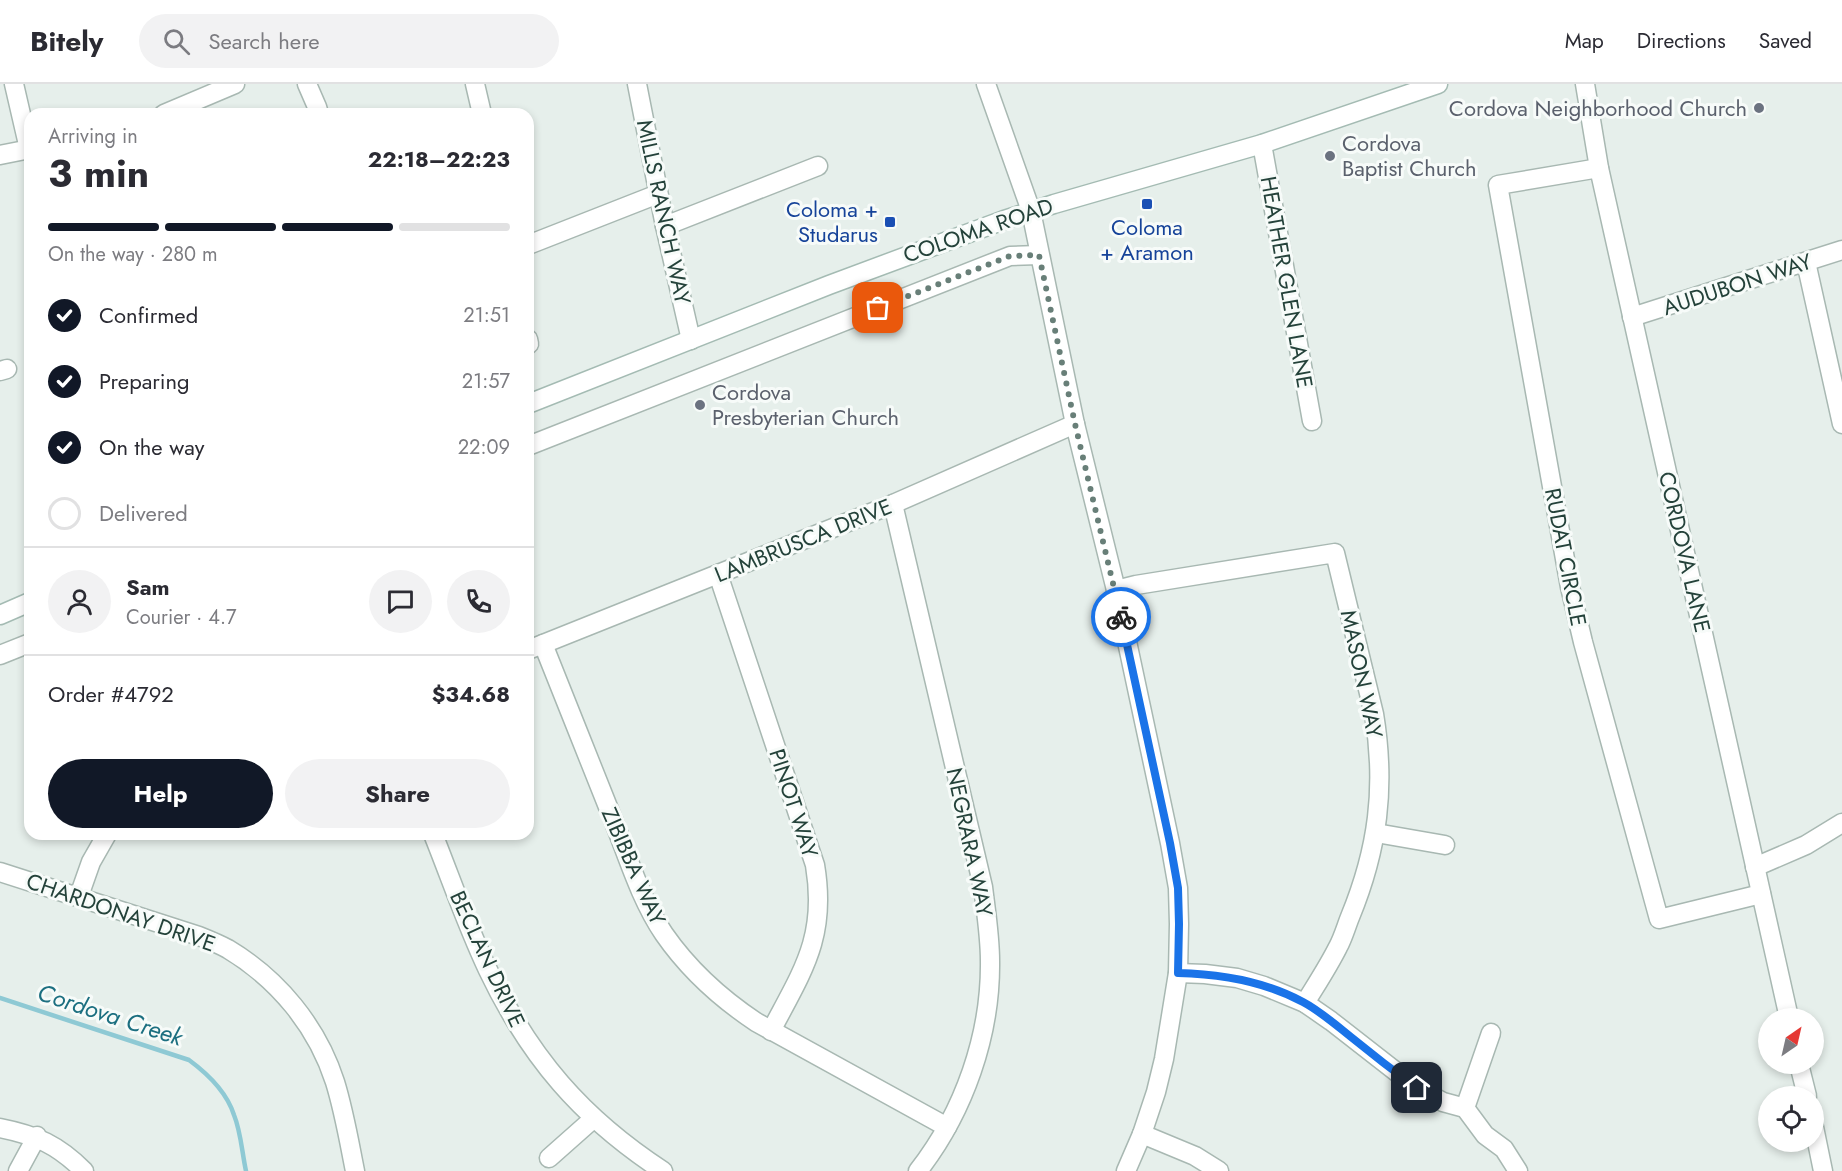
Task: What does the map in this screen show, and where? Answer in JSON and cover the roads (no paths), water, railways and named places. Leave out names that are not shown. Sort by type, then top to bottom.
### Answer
[{"type":"street","points":[[14,84],[24,127]]},
{"type":"street","points":[[178,108],[235,84]]},
{"type":"street","points":[[307,84],[317,108]]},
{"type":"street","points":[[476,84],[481,108]]},
{"type":"street","name":"MILLS RANCH WAY","points":[[637,84],[658,194],[691,340]]},
{"type":"street","points":[[986,84],[1031,211],[1075,424],[1116,590],[1176,877],[1179,924],[1178,973],[1164,1059],[1142,1134],[1126,1171]]},
{"type":"street","name":"COLOMA ROAD","points":[[534,402],[917,251],[1031,211],[1262,144],[1438,84]]},
{"type":"street","name":"CORDOVA LANE","points":[[1585,84],[1599,168],[1787,1008]]},
{"type":"street","name":"HEATHER GLEN LANE","points":[[1262,144],[1312,421]]},
{"type":"street","points":[[0,155],[24,150]]},
{"type":"street","points":[[665,225],[818,166]]},
{"type":"street","name":"RUDAT CIRCLE","points":[[1599,168],[1498,185],[1570,587],[1659,919],[1761,894]]},
{"type":"street","points":[[534,243],[658,194]]},
{"type":"street","name":"AUDUBON WAY","points":[[1632,317],[1842,250]]},
{"type":"street","name":"COLOMA ROAD","points":[[534,444],[1010,256],[1039,255]]},
{"type":"street","points":[[1806,262],[1842,424]]},
{"type":"street","name":"LAMBRUSCA DRIVE","points":[[536,647],[894,504],[1075,424]]},
{"type":"street","name":"NEGRARA WAY","points":[[894,504],[983,887],[990,962],[981,1037],[972,1071],[947,1127],[918,1171]]},
{"type":"street","name":"MASON WAY","points":[[1116,590],[1335,553],[1374,714],[1380,775],[1376,833],[1361,891],[1338,947],[1305,1003]]},
{"type":"street","name":"PINOT WAY","points":[[718,574],[815,865],[818,886],[817,928],[808,959],[771,1031]]},
{"type":"street","points":[[0,615],[24,605]]},
{"type":"street","points":[[0,655],[24,645]]},
{"type":"street","name":"ZIBIBBA WAY","points":[[536,647],[642,894],[660,927],[681,957],[729,1004],[771,1031],[947,1127]]},
{"type":"street","points":[[1755,867],[1806,845],[1842,823]]},
{"type":"street","points":[[1376,833],[1445,844]]},
{"type":"street","points":[[79,896],[91,862],[104,840]]},
{"type":"street","name":"BECLAN DRIVE","points":[[435,840],[487,968],[525,1037],[550,1073],[593,1119],[663,1171]]},
{"type":"street","name":"CHARDONAY DRIVE","points":[[0,872],[199,936],[227,949],[268,978],[315,1035],[337,1090],[355,1171]]},
{"type":"street","points":[[1178,973],[1237,978],[1264,986],[1305,1003],[1417,1088],[1443,1102],[1465,1108],[1485,1136],[1504,1149],[1518,1171]]},
{"type":"street","points":[[1465,1108],[1491,1033]]},
{"type":"street","points":[[549,1158],[593,1119]]},
{"type":"street","points":[[0,1128],[37,1136],[58,1149],[84,1171]]},
{"type":"street","points":[[1142,1134],[1195,1156],[1219,1171]]},
{"type":"street","points":[[18,1171],[37,1136]]},
{"type":"street","points":[[1819,1152],[1823,1171]]},
{"type":"waterway","name":"Cordova Creek","points":[[0,998],[189,1060],[216,1084],[227,1099],[238,1128],[246,1171]]},
{"type":"place","name":"Cordova Neighborhood Church","points":[[1759,108]]},
{"type":"place","name":"Cordova Baptist Church","points":[[1330,156]]},
{"type":"place","name":"Coloma + Aramon","points":[[1147,204]]},
{"type":"place","name":"Coloma + Studarus","points":[[890,222]]},
{"type":"place","name":"Cordova Presbyterian Church","points":[[700,405]]}]
